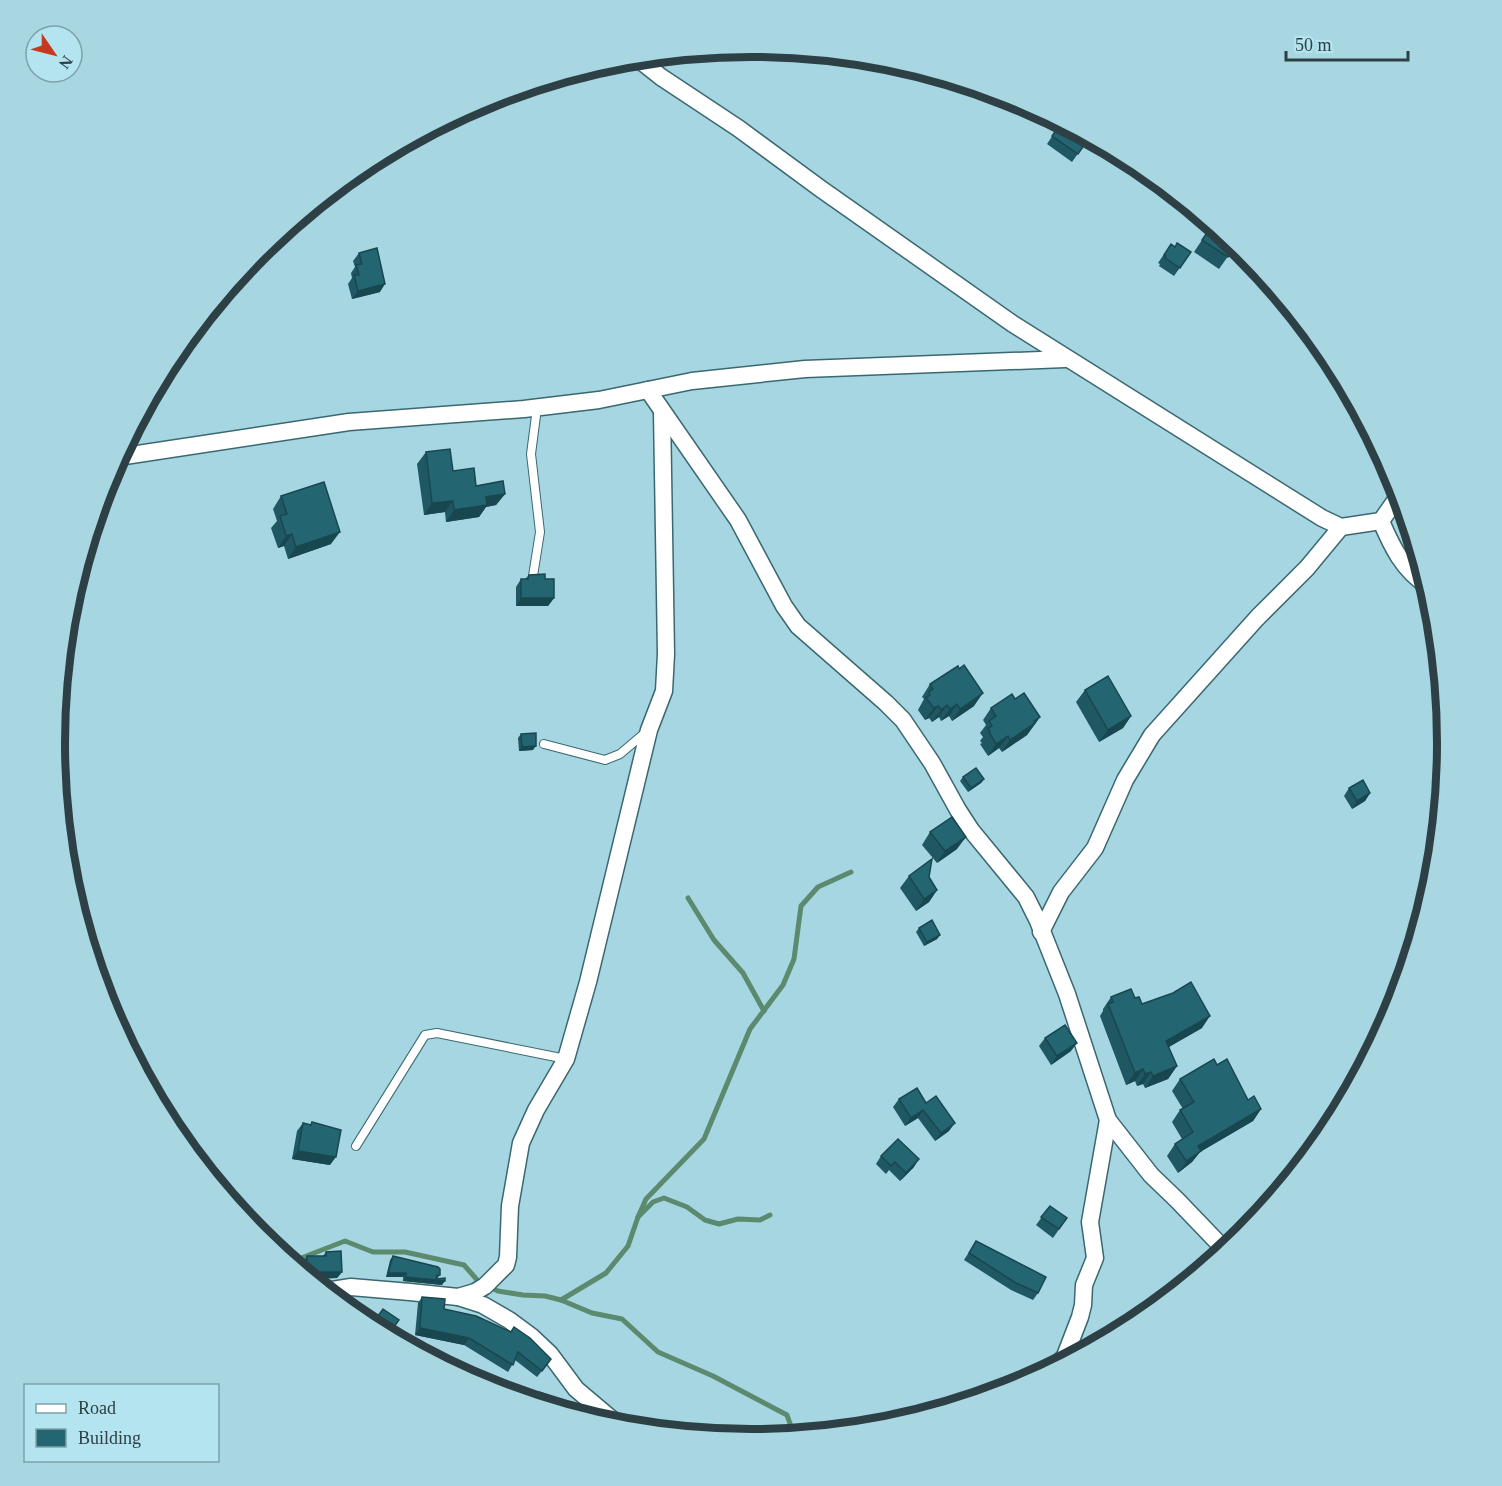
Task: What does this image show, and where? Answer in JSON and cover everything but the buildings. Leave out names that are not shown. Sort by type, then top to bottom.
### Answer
[{"type":"street","points":[[646,65],[1065,359],[1322,518],[1341,527],[1381,521],[1394,503]]},
{"type":"street","points":[[129,455],[349,422],[537,408],[599,400],[692,381],[812,368],[1065,359]]},
{"type":"street","points":[[648,390],[738,520],[784,606],[798,626],[903,720],[932,763],[971,830],[1026,897],[1067,994],[1108,1120],[1151,1175],[1219,1244]]},
{"type":"street","points":[[458,1297],[475,1292],[484,1286],[506,1265],[510,1206],[522,1143],[536,1110],[566,1059],[588,982],[649,730],[664,691],[666,654],[662,411]]},
{"type":"street","points":[[1381,521],[1393,550],[1411,574],[1417,578]]},
{"type":"street","points":[[1041,932],[1061,892],[1095,848],[1125,780],[1152,735],[1257,618],[1307,568],[1341,527]]},
{"type":"street","points":[[1067,1351],[1080,1317],[1084,1285],[1095,1258],[1090,1222],[1108,1120]]},
{"type":"street","points":[[336,1289],[351,1287],[458,1297],[483,1305],[532,1337],[550,1354],[576,1389],[605,1413]]},
{"type":"lane","points":[[533,576],[540,532],[531,454],[537,408]]},
{"type":"lane","points":[[544,744],[605,760],[620,754],[649,730]]},
{"type":"lane","points":[[356,1146],[425,1035],[437,1033],[566,1059]]},
{"type":"waterway","points":[[638,1217],[646,1199],[704,1139],[750,1029],[783,985],[794,959],[801,906],[818,887],[851,872]]},
{"type":"waterway","points":[[688,898],[714,940],[743,973],[764,1011]]},
{"type":"waterway","points":[[561,1300],[606,1273],[628,1246],[638,1217],[653,1202],[664,1198],[687,1207],[705,1220],[719,1224],[738,1219],[760,1220],[770,1215]]},
{"type":"waterway","points":[[299,1259],[345,1241],[373,1252],[405,1252],[464,1265],[479,1282],[498,1291],[545,1296],[592,1313],[622,1319],[658,1352],[713,1376],[787,1415],[792,1428]]}]
